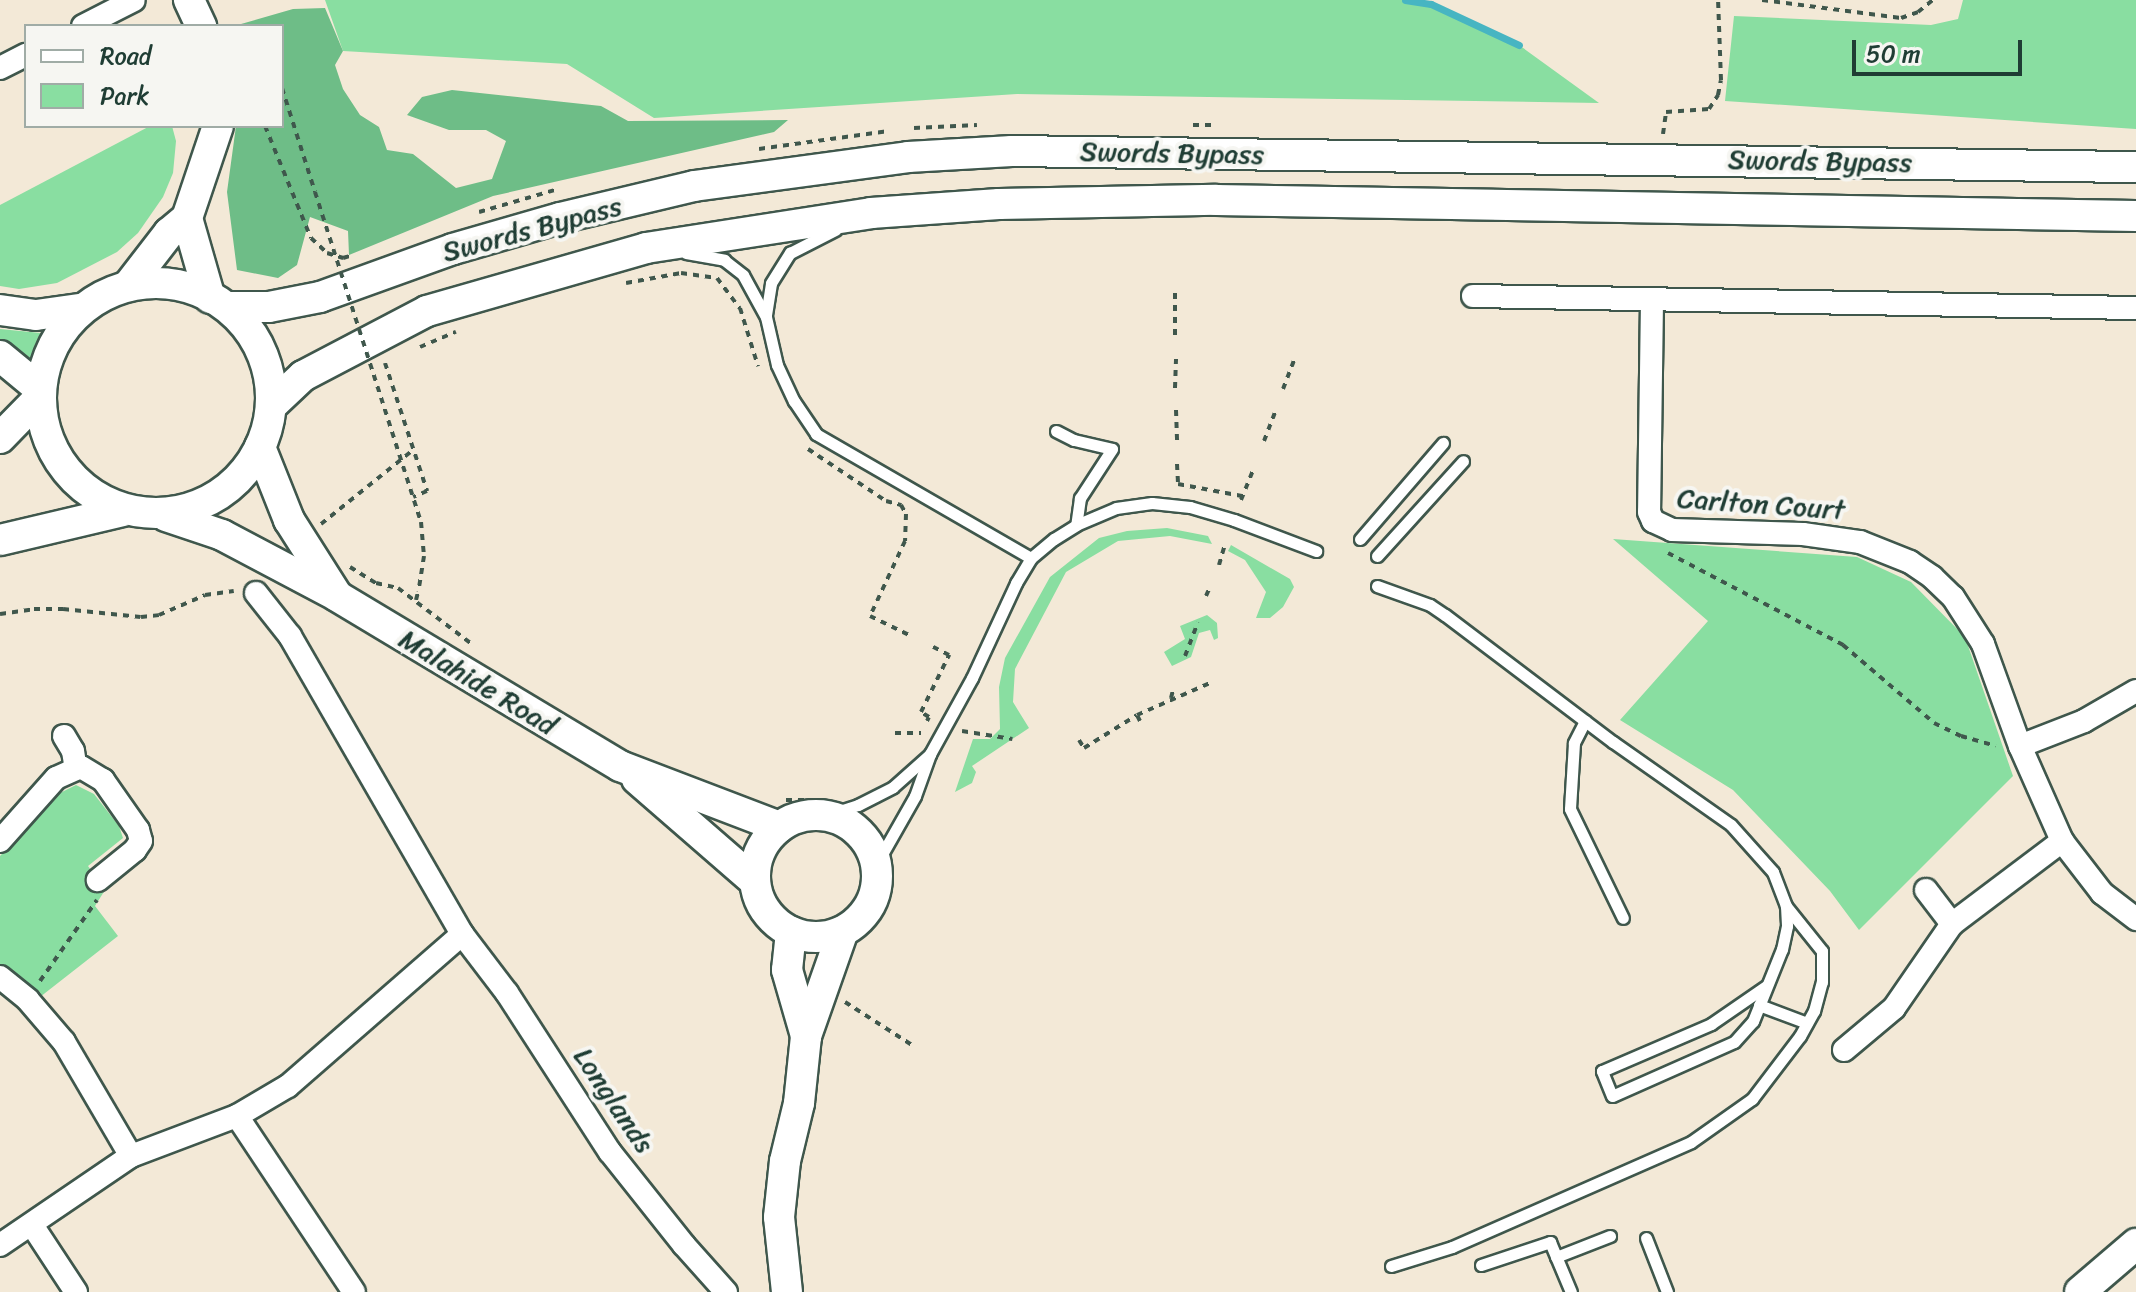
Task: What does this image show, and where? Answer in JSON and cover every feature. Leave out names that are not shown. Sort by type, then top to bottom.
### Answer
[{"type":"main road","points":[[189,0],[200,24]]},
{"type":"main road","points":[[128,286],[169,233],[187,218],[217,128]]},
{"type":"main road","name":"Swords Bypass","points":[[219,302],[269,307],[320,297],[468,244],[694,186],[908,157],[1012,151],[2136,167]]},
{"type":"main road","name":"Swords Bypass","points":[[271,406],[303,376],[427,311],[646,248],[871,213],[999,204],[1216,200],[2136,216]]},
{"type":"main road","points":[[187,218],[219,302]]},
{"type":"main road","points":[[0,310],[36,315],[79,309],[104,294],[128,286],[165,284],[219,302],[240,316],[262,351],[269,372],[271,406],[260,447],[242,474],[196,507],[166,516],[123,511],[0,540]]},
{"type":"main road","points":[[0,438],[39,394],[51,348],[79,309]]},
{"type":"main road","points":[[0,356],[39,394],[54,451],[77,481],[123,511]]},
{"type":"main road","name":"Malahide Road","points":[[260,447],[289,520],[337,596]]},
{"type":"main road","name":"Malahide Road","points":[[166,516],[222,535],[337,596],[620,766],[753,880]]},
{"type":"main road","name":"Malahide Road","points":[[620,766],[777,813]]},
{"type":"main road","points":[[787,1292],[779,1217],[785,1161],[799,1103],[806,1036],[843,931],[869,906],[876,889],[877,863],[853,828],[826,807],[794,820],[777,813],[759,855],[753,880],[765,910],[791,932],[811,937],[843,931]]},
{"type":"main road","points":[[791,932],[787,970],[806,1036]]},
{"type":"main road","points":[[2080,1292],[2136,1244]]},
{"type":"street","points":[[87,24],[134,0]]},
{"type":"street","points":[[0,68],[24,56]]},
{"type":"street","points":[[1473,296],[2136,308]]},
{"type":"street","name":"Carlton Court","points":[[1652,301],[1649,512],[1657,524],[1672,530],[1835,537],[1887,550],[1910,562],[1953,597],[1971,622],[2062,841],[2102,893],[2136,919]]},
{"type":"street","name":"Longlands","points":[[256,593],[290,636],[462,934],[507,993],[610,1152],[726,1292]]},
{"type":"street","points":[[2020,746],[2084,721],[2136,691]]},
{"type":"street","points":[[64,736],[73,751],[76,769]]},
{"type":"street","points":[[0,841],[56,778],[81,767],[103,780],[138,830],[141,841],[135,850],[98,880]]},
{"type":"street","points":[[1844,1050],[1894,1008],[1952,924],[2062,841]]},
{"type":"street","points":[[1926,890],[1952,924]]},
{"type":"street","points":[[0,1245],[131,1156],[237,1116],[288,1086],[462,934]]},
{"type":"street","points":[[0,977],[28,1000],[81,1065],[131,1156]]},
{"type":"street","points":[[237,1116],[354,1292]]},
{"type":"street","points":[[32,1225],[76,1292]]},
{"type":"lane","points":[[766,317],[771,283],[790,253],[871,213]]},
{"type":"lane","points":[[646,248],[724,260],[743,275],[766,317],[777,365],[794,401],[816,434],[1031,558]]},
{"type":"lane","points":[[1056,431],[1098,448],[1112,449],[1080,498],[1076,525]]},
{"type":"lane","points":[[1360,539],[1443,443]]},
{"type":"lane","points":[[1377,556],[1463,461]]},
{"type":"lane","points":[[877,863],[915,796],[930,754],[1031,558],[1076,525],[1116,508],[1152,503],[1190,507],[1316,551]]},
{"type":"lane","points":[[1377,586],[1430,605],[1731,825],[1760,853],[1773,872],[1786,906],[1822,951],[1822,982],[1807,1023],[1752,1099],[1691,1142],[1452,1247],[1391,1266]]},
{"type":"lane","points":[[1585,721],[1574,743],[1570,809],[1623,918]]},
{"type":"lane","points":[[826,807],[858,805],[893,787],[930,754]]},
{"type":"lane","points":[[1766,986],[1711,1024],[1602,1071],[1612,1096],[1734,1042],[1753,1021],[1782,949],[1786,906]]},
{"type":"lane","points":[[1759,1005],[1807,1023]]},
{"type":"lane","points":[[1556,1257],[1610,1236]]},
{"type":"lane","points":[[1646,1238],[1667,1292]]},
{"type":"lane","points":[[1481,1265],[1550,1242],[1571,1292]]},
{"type":"path","points":[[1662,158],[1666,112],[1709,109],[1718,95],[1721,80],[1718,0]]},
{"type":"path","points":[[1762,0],[1901,18],[1918,12],[1933,0]]},
{"type":"path","points":[[284,94],[421,522],[424,556],[416,600]]},
{"type":"path","points":[[614,285],[681,273],[717,278],[740,308],[762,380]]},
{"type":"path","points":[[1175,291],[1175,335]]},
{"type":"path","points":[[411,351],[463,329]]},
{"type":"path","points":[[398,356],[384,361],[427,491],[413,497]]},
{"type":"path","points":[[1175,388],[1176,359]]},
{"type":"path","points":[[1283,389],[1294,360]]},
{"type":"path","points":[[1176,410],[1177,442]]},
{"type":"path","points":[[1264,441],[1275,412]]},
{"type":"path","points":[[803,441],[811,453],[886,501],[901,505],[906,514],[905,541],[870,616],[911,636]]},
{"type":"path","points":[[312,530],[413,450]]},
{"type":"path","points":[[1177,464],[1178,484],[1242,498],[1254,467]]},
{"type":"path","points":[[1657,524],[1655,538],[1665,550],[1831,638],[1934,723],[1978,741],[2020,746]]},
{"type":"path","points":[[1219,565],[1225,544]]},
{"type":"path","points":[[344,563],[376,583],[398,588],[485,653]]},
{"type":"path","points":[[1206,596],[1210,587]]},
{"type":"path","points":[[0,614],[63,609],[141,617],[159,615],[224,590],[256,593]]},
{"type":"path","points":[[1185,656],[1198,622]]},
{"type":"path","points":[[915,747],[929,717],[921,712],[949,655],[933,647]]},
{"type":"path","points":[[1079,740],[1084,748],[1137,715],[1210,683]]},
{"type":"path","points":[[1171,698],[1173,690]]},
{"type":"path","points":[[1137,715],[1140,721]]},
{"type":"path","points":[[962,731],[1012,739]]},
{"type":"path","points":[[895,733],[921,733]]},
{"type":"path","points":[[777,813],[826,807]]},
{"type":"path","points":[[28,1000],[105,890],[98,880]]},
{"type":"path","points":[[823,987],[912,1045]]},
{"type":"green space","points":[[325,0],[1405,0],[1431,4],[1519,45],[1599,103],[1017,94],[654,118],[567,64],[343,51]]},
{"type":"green space","points":[[1963,0],[2136,0],[2136,129],[1725,101],[1734,16],[1931,25],[1958,19]]},
{"type":"green space","points":[[325,8],[343,51],[335,65],[343,89],[360,115],[379,127],[387,150],[413,154],[456,188],[492,179],[506,141],[486,130],[449,130],[407,115],[422,97],[452,90],[601,106],[628,121],[788,120],[774,132],[493,196],[349,255],[348,231],[310,217],[297,265],[278,278],[237,270],[227,192],[236,128],[284,128],[284,24],[241,24],[293,9]]},
{"type":"green space","points":[[146,128],[173,128],[176,141],[173,173],[163,197],[138,233],[117,252],[57,283],[19,289],[0,286],[0,205]]},
{"type":"green space","points":[[0,329],[41,333],[27,366],[0,344]]},
{"type":"green space","points":[[1167,528],[1208,536],[1212,544],[1170,536],[1118,541],[1066,572],[1015,669],[1013,702],[1029,728],[972,766],[976,772],[972,783],[955,792],[973,739],[990,739],[1000,729],[999,687],[1005,658],[1050,577],[1099,538],[1127,531]]},
{"type":"green space","points":[[1613,539],[1857,557],[1911,582],[1965,637],[2013,776],[1859,930],[1830,891],[1733,790],[1620,720],[1708,621]]},
{"type":"green space","points":[[1231,545],[1290,579],[1294,587],[1283,607],[1270,618],[1256,618],[1266,592],[1245,560],[1228,551]]},
{"type":"green space","points":[[1207,615],[1217,623],[1218,638],[1214,640],[1210,630],[1199,633],[1191,657],[1172,666],[1164,652],[1185,639],[1180,626]]},
{"type":"green space","points":[[76,785],[94,794],[119,826],[123,838],[88,866],[105,890],[95,906],[118,936],[40,997],[0,964],[0,856],[58,794]]},
{"type":"waterway","points":[[1405,0],[1431,4],[1519,45]]}]
